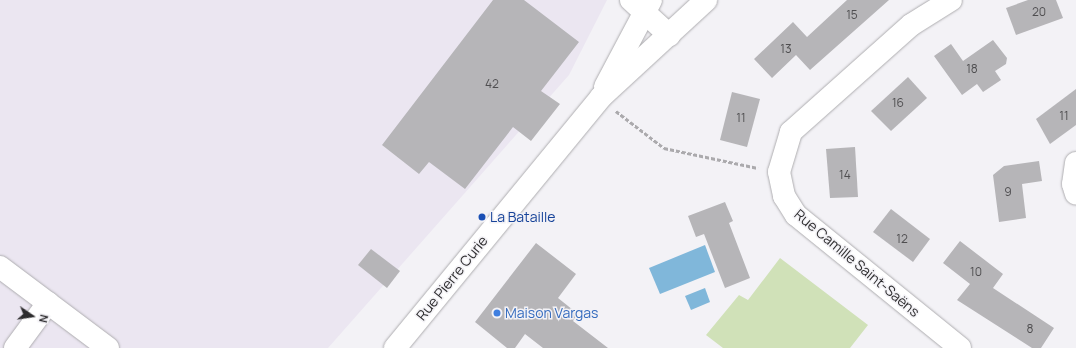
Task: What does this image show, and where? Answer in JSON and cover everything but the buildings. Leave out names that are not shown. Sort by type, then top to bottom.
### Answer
[{"type":"street","name":"Rue Pierre Curie","points":[[395,348],[601,97],[670,35],[706,0]]},
{"type":"street","points":[[778,172],[791,132],[911,25],[952,0]]},
{"type":"street","name":"Rue Pierre Curie","points":[[601,97],[642,4]]},
{"type":"street","points":[[642,4],[670,35]]},
{"type":"street","points":[[1076,163],[1073,184],[1076,194]]},
{"type":"street","name":"Rue Camille Saint-Saëns","points":[[778,172],[784,196],[796,215],[960,348]]},
{"type":"street","points":[[0,267],[108,348]]},
{"type":"street","points":[[15,348],[48,303]]},
{"type":"path","points":[[601,97],[664,148],[778,172]]},
{"type":"shaded area","points":[[0,0],[607,0],[569,75],[328,348],[0,348]]},
{"type":"green space","points":[[780,258],[868,325],[850,348],[723,348],[706,335],[739,295],[748,300]]},
{"type":"water","points":[[705,245],[715,272],[660,294],[649,268]]},
{"type":"water","points":[[705,288],[710,302],[691,310],[685,296]]},
{"type":"place","name":"La Bataille","points":[[482,217]]},
{"type":"place","name":"Maison Vargas","points":[[497,313]]}]
